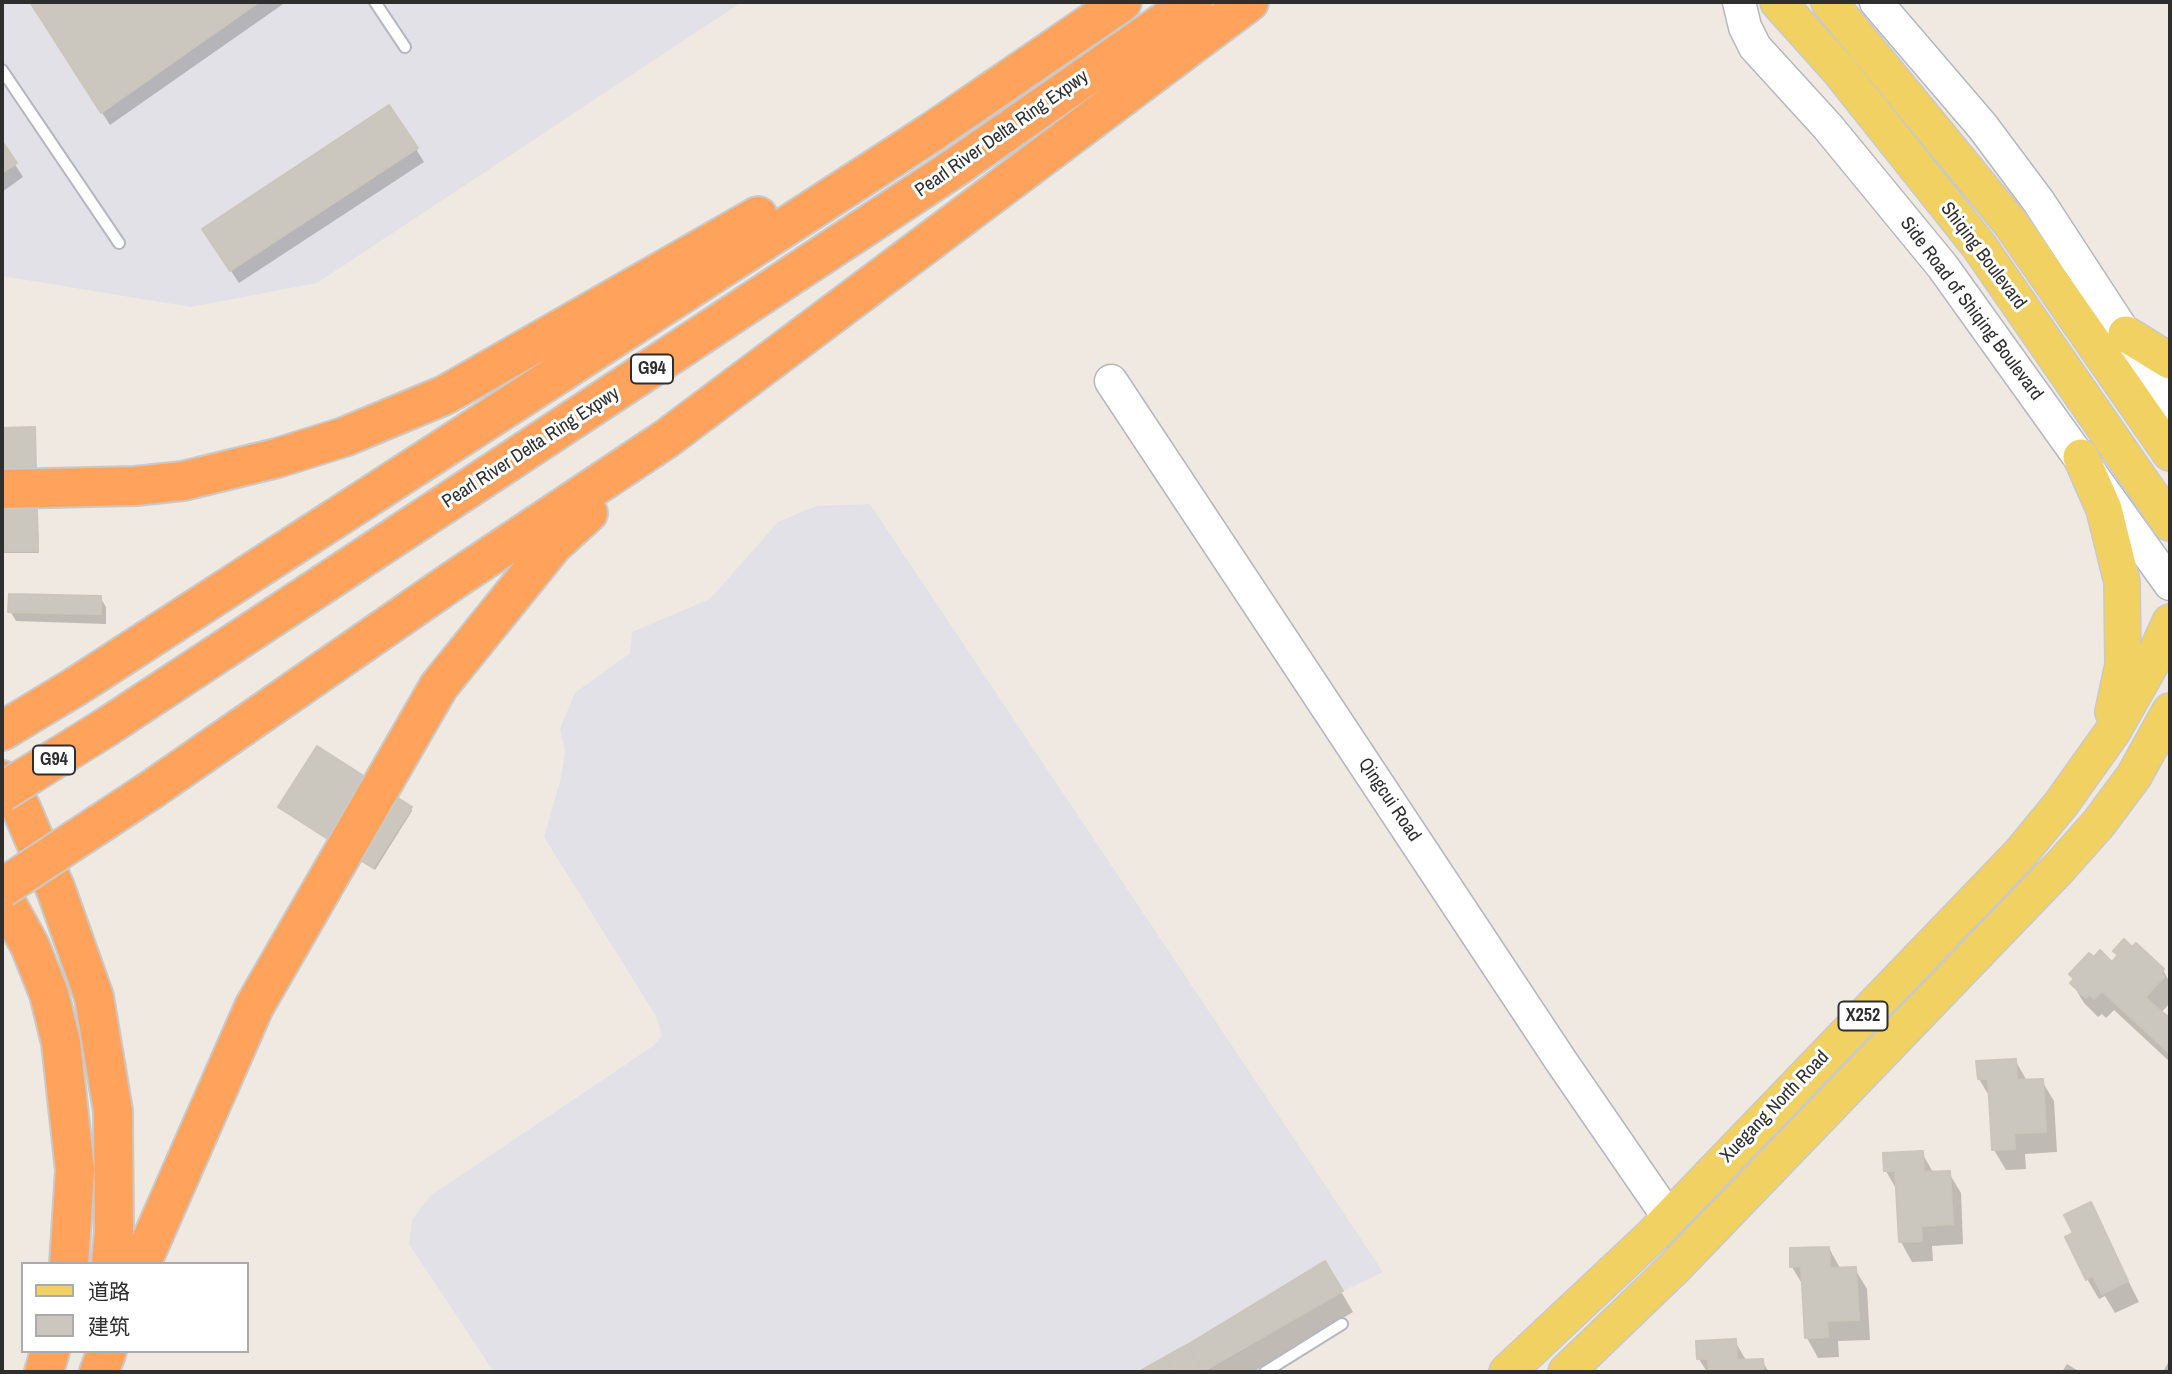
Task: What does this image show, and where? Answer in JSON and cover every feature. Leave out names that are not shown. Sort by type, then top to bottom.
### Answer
[{"type":"highway","name":"Pearl River Delta Ring Expwy","points":[[2,792],[105,728],[953,169],[1193,2]]},
{"type":"highway","points":[[2,888],[666,439],[1249,2]]},
{"type":"highway","points":[[2,489],[135,486],[183,481],[277,458],[408,413],[445,395],[1115,7]]},
{"type":"highway","name":"G94","points":[[2,730],[75,687],[920,139],[1115,7]]},
{"type":"highway","points":[[142,1262],[254,1007],[439,686],[553,545],[666,439]]},
{"type":"highway","points":[[2,780],[21,808],[36,843],[94,997],[113,1111],[114,1232],[111,1262]]},
{"type":"highway","points":[[2,895],[30,946],[48,994],[61,1043],[75,1170],[69,1262]]},
{"type":"highway","points":[[44,1372],[49,1353]]},
{"type":"highway","points":[[96,1372],[101,1353]]},
{"type":"highway","points":[[96,1372],[106,1353]]},
{"type":"main road","name":"Side Road of Shiqing Boulevard","points":[[1740,2],[1745,27],[1755,47],[1828,127],[1942,267],[2170,584]]},
{"type":"main road","name":"Shiqing Boulevard","points":[[1778,2],[1838,69],[1979,246],[2170,523]]},
{"type":"main road","name":"Shiqing Boulevard","points":[[1829,2],[2011,224],[2170,453]]},
{"type":"main road","points":[[1876,2],[1983,127],[2039,202],[2170,403]]},
{"type":"main road","points":[[2126,334],[2170,361]]},
{"type":"main road","name":"Qingcui Road","points":[[1111,381],[1562,1061],[1670,1218]]},
{"type":"main road","points":[[2081,457],[2104,509],[2115,546],[2122,594],[2123,664],[2114,708],[2099,750]]},
{"type":"main road","name":"Xuegang North Road","points":[[1507,1372],[1587,1301],[1919,957],[1969,910],[2062,804],[2099,750],[2151,664],[2170,622]]},
{"type":"main road","name":"Xuegang North Road","points":[[1566,1372],[1675,1267],[2099,823],[2134,776],[2170,711]]},
{"type":"main road","points":[[2134,776],[2170,754]]},
{"type":"lane","points":[[375,2],[405,47]]},
{"type":"lane","points":[[2,70],[119,243]]},
{"type":"lane","points":[[1265,1372],[1342,1324]]},
{"type":"shaded area","points":[[2,2],[742,2],[317,283],[191,307],[2,276]]},
{"type":"shaded area","points":[[870,504],[1383,1272],[1343,1291],[1207,1372],[494,1372],[409,1244],[412,1220],[430,1196],[653,1046],[662,1036],[656,1016],[544,837],[561,778],[565,751],[560,729],[575,693],[630,653],[632,632],[710,599],[778,522],[816,506]]},
{"type":"building","points":[[30,2],[259,2],[101,113]]},
{"type":"building","points":[[389,105],[418,148],[230,271],[202,229]]},
{"type":"building","points":[[2,141],[17,163],[2,173]]},
{"type":"building","points":[[35,427],[38,551],[2,551],[2,428]]},
{"type":"building","points":[[9,594],[101,596],[101,614],[8,612]]},
{"type":"building","points":[[317,746],[412,807],[373,868],[278,807]]},
{"type":"building","points":[[2124,939],[2132,947],[2136,943],[2164,969],[2161,974],[2164,977],[2145,997],[2157,1008],[2140,1026],[2102,991],[2094,999],[2089,994],[2086,998],[2070,983],[2074,979],[2069,974],[2089,953],[2094,957],[2100,950],[2112,962],[2118,955],[2113,951]]},
{"type":"building","points":[[2157,1008],[2170,1018],[2170,1054],[2140,1026]]},
{"type":"building","points":[[2016,1059],[2017,1080],[2043,1079],[2046,1132],[2014,1133],[2015,1149],[1992,1150],[1988,1079],[1978,1079],[1976,1061]]},
{"type":"building","points":[[1923,1151],[1924,1172],[1950,1171],[1953,1224],[1921,1226],[1922,1241],[1899,1242],[1895,1171],[1884,1171],[1883,1153]]},
{"type":"building","points":[[2091,1202],[2128,1281],[2102,1294],[2093,1276],[2086,1280],[2065,1237],[2073,1233],[2064,1215]]},
{"type":"building","points":[[1829,1247],[1830,1268],[1856,1267],[1859,1320],[1827,1321],[1828,1337],[1805,1338],[1801,1266],[1790,1267],[1790,1248]]},
{"type":"building","points":[[1325,1261],[1343,1291],[1203,1372],[1187,1345]]},
{"type":"building","points":[[1736,1339],[1737,1360],[1763,1359],[1764,1372],[1709,1372],[1708,1359],[1697,1359],[1696,1341]]},
{"type":"building","points":[[1187,1345],[1203,1372],[1173,1372],[1165,1357]]},
{"type":"building","points":[[1165,1357],[1173,1372],[1138,1372]]}]
